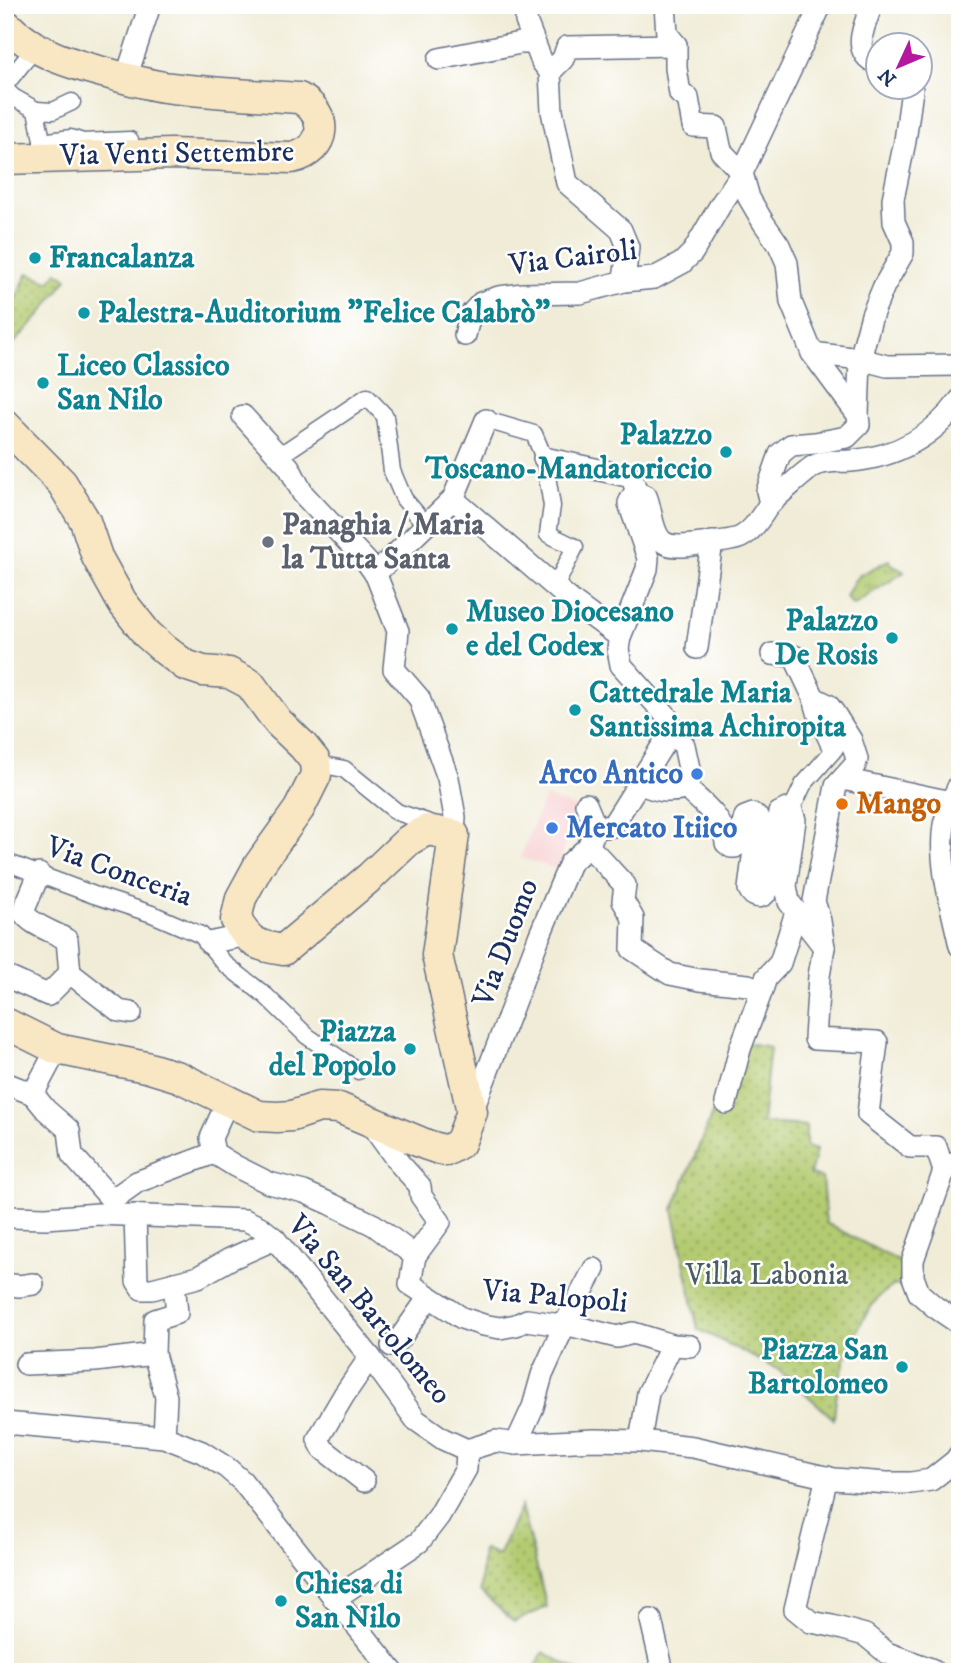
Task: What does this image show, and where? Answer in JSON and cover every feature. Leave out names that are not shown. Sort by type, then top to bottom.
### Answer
[{"type":"main road","name":"Via Venti Settembre","points":[[5,24],[35,48],[66,61],[126,78],[197,91],[299,98],[316,110],[321,131],[311,149],[292,158],[44,150],[5,159]]},
{"type":"main road","points":[[5,1023],[57,1049],[179,1077],[259,1116],[292,1116],[319,1107],[339,1108],[446,1151],[460,1143],[472,1112],[438,955],[441,833],[409,839],[370,877],[283,950],[262,947],[246,936],[236,920],[241,898],[259,865],[299,809],[316,775],[315,761],[278,722],[250,684],[229,673],[203,671],[185,665],[147,634],[122,602],[97,557],[85,521],[62,482],[6,428]]},
{"type":"street","points":[[126,78],[150,5]]},
{"type":"street","points":[[527,5],[526,21],[533,43],[550,72],[552,111],[567,183],[621,230],[628,247],[624,281]]},
{"type":"street","points":[[665,5],[667,34],[676,45],[680,94],[688,98],[693,125],[716,127],[721,151],[742,173],[749,198],[779,245],[787,263],[791,302],[812,354],[858,415]]},
{"type":"street","points":[[864,53],[860,35],[872,5]]},
{"type":"street","name":"Via Cairoli","points":[[465,335],[470,315],[481,303],[499,297],[580,293],[624,281],[654,278],[682,263],[693,252],[742,173],[818,13]]},
{"type":"street","points":[[439,59],[520,43],[533,43]]},
{"type":"street","points":[[550,72],[564,59],[567,47],[676,45]]},
{"type":"street","points":[[35,48],[5,87],[13,97],[37,110],[53,111],[72,102]]},
{"type":"street","points":[[770,503],[767,491],[780,454],[791,445],[847,437],[859,425],[860,359],[872,315],[884,286],[903,253],[904,242],[894,222],[893,199],[910,102]]},
{"type":"street","points":[[37,110],[44,150],[71,138],[83,142],[130,140]]},
{"type":"street","points":[[812,354],[860,359],[887,366],[960,365]]},
{"type":"street","points":[[279,456],[367,397],[385,416],[392,471],[404,499],[426,525]]},
{"type":"street","points":[[687,789],[690,773],[684,745],[671,732],[665,714],[621,665],[618,649],[620,637],[647,569],[647,551],[629,503],[632,497],[644,494],[648,499],[655,530],[662,541],[674,547],[740,537],[750,530],[770,503],[814,466],[880,456],[910,445],[933,429],[960,400]]},
{"type":"street","points":[[243,416],[289,467],[303,494],[375,574],[398,631],[394,669],[419,698],[448,778],[455,817],[441,833],[427,822],[397,812],[344,769],[329,766]]},
{"type":"street","points":[[375,574],[453,499],[486,420],[534,434],[544,458],[552,506],[548,534],[575,547],[555,587]]},
{"type":"street","points":[[544,458],[632,477],[637,494]]},
{"type":"street","points":[[453,499],[555,587],[620,637]]},
{"type":"street","points":[[697,648],[712,542]]},
{"type":"street","points":[[772,654],[794,656],[833,747],[833,751],[803,785],[789,810]]},
{"type":"street","points":[[814,698],[828,705],[834,713],[852,740],[857,759],[855,765],[836,786],[814,901],[824,947],[819,976],[815,1039],[877,1042],[868,1114],[910,1147],[936,1147],[952,1166],[912,1260],[913,1277],[919,1293],[960,1324]]},
{"type":"street","points":[[671,732],[638,783],[656,790],[673,792],[687,789]]},
{"type":"street","points":[[843,779],[955,792],[944,825],[943,854],[960,946]]},
{"type":"street","name":"Via Duomo","points":[[472,1112],[570,863],[592,837],[612,826],[638,783]]},
{"type":"street","points":[[687,789],[710,809],[720,822],[726,843],[731,847],[738,844],[745,817],[751,814],[758,818],[750,889],[757,897],[763,896],[768,890],[779,813],[789,810],[794,814],[786,887],[789,902],[824,947]]},
{"type":"street","points":[[586,804],[592,837],[603,859],[625,885],[623,901],[633,918],[632,949],[670,974],[748,985],[762,990]]},
{"type":"street","name":"Via Conceria","points":[[5,864],[152,914],[201,935],[225,964],[266,996],[307,1036],[358,1071]]},
{"type":"street","points":[[39,874],[23,912],[27,919],[67,940],[70,973],[119,1010],[131,1013]]},
{"type":"street","points":[[726,1104],[740,1049],[766,978],[780,963],[796,912]]},
{"type":"street","name":"Via Conceria","points":[[209,943],[246,936]]},
{"type":"street","points":[[5,976],[48,995],[70,973]]},
{"type":"street","points":[[33,1094],[57,1049]]},
{"type":"street","points":[[5,1083],[33,1094],[46,1110],[69,1130],[72,1155],[112,1207],[137,1182],[214,1153]]},
{"type":"street","points":[[228,1100],[211,1138],[214,1153],[269,1182],[304,1192],[374,1225],[415,1256],[440,1223],[421,1196],[420,1185],[399,1163],[367,1119]]},
{"type":"street","name":"Via San Bartolomeo","points":[[5,1215],[46,1218],[112,1207],[135,1215],[245,1220],[260,1227],[275,1239],[370,1357],[416,1420],[443,1439],[467,1450]]},
{"type":"street","points":[[135,1215],[137,1281],[142,1289],[198,1277],[275,1239]]},
{"type":"street","name":"Via Palopoli","points":[[415,1256],[410,1284],[462,1318],[500,1328],[527,1320],[565,1324],[617,1336],[633,1333],[681,1345],[648,1393],[640,1441]]},
{"type":"street","points":[[516,1444],[533,1407],[541,1375],[594,1269]]},
{"type":"street","points":[[164,1437],[166,1397],[154,1354],[155,1320],[177,1313],[174,1283]]},
{"type":"street","points":[[5,1284],[33,1284]]},
{"type":"street","points":[[392,1346],[429,1297]]},
{"type":"street","points":[[26,1364],[95,1361],[154,1354]]},
{"type":"street","points":[[364,1481],[323,1449],[318,1439],[370,1357]]},
{"type":"street","points":[[5,1423],[164,1437],[202,1452],[227,1468],[242,1481],[393,1672]]},
{"type":"street","points":[[334,1599],[419,1542],[439,1516],[466,1469],[467,1450],[496,1441],[516,1444],[594,1440],[640,1441],[693,1447],[834,1479],[887,1483],[931,1480],[960,1454]]},
{"type":"street","points":[[827,1477],[795,1609],[811,1622],[865,1635],[887,1653],[934,1672]]},
{"type":"street","points":[[652,1620],[663,1672]]},
{"type":"shaded area","name":"Mercato Itiico","points":[[545,796],[578,808],[557,869],[520,858]]},
{"type":"green space","points":[[57,272],[67,279],[40,315],[5,353],[5,297],[15,300],[28,273],[50,282]]},
{"type":"green space","points":[[889,560],[904,572],[853,605],[846,597],[854,581]]},
{"type":"green space","name":"Villa Labonia","points":[[742,1042],[770,1047],[762,1123],[806,1126],[806,1147],[816,1150],[810,1175],[822,1178],[826,1223],[904,1264],[903,1287],[895,1285],[879,1297],[852,1340],[838,1387],[834,1419],[779,1370],[698,1329],[673,1209]]},
{"type":"green space","points":[[521,1506],[547,1607],[514,1622],[480,1591],[483,1549],[498,1556]]},
{"type":"green space","points":[[543,1652],[580,1672],[533,1672]]},
{"type":"place","name":"Francalanza","points":[[35,258]]},
{"type":"place","name":"Palestra-Auditorium \"Felice Calabrò\"","points":[[84,313]]},
{"type":"place","name":"Liceo Classico San Nilo","points":[[43,383]]},
{"type":"place","name":"Palazzo Toscano-Mandatoriccio","points":[[726,452]]},
{"type":"place","name":"Panaghia / Maria la Tutta Santa","points":[[268,542]]},
{"type":"place","name":"Museo Diocesano e del Codex","points":[[452,629]]},
{"type":"place","name":"Palazzo De Rosis","points":[[892,638]]},
{"type":"place","name":"Cattedrale Maria Santissima Achiropita","points":[[575,710]]},
{"type":"place","name":"Arco Antico","points":[[697,774]]},
{"type":"place","name":"Mango","points":[[842,804]]},
{"type":"place","name":"Mercato Itiico","points":[[552,828]]},
{"type":"place","name":"Piazza del Popolo","points":[[410,1049]]},
{"type":"place","name":"Piazza San Bartolomeo","points":[[902,1367]]},
{"type":"place","name":"Chiesa di San Nilo","points":[[281,1601]]}]
